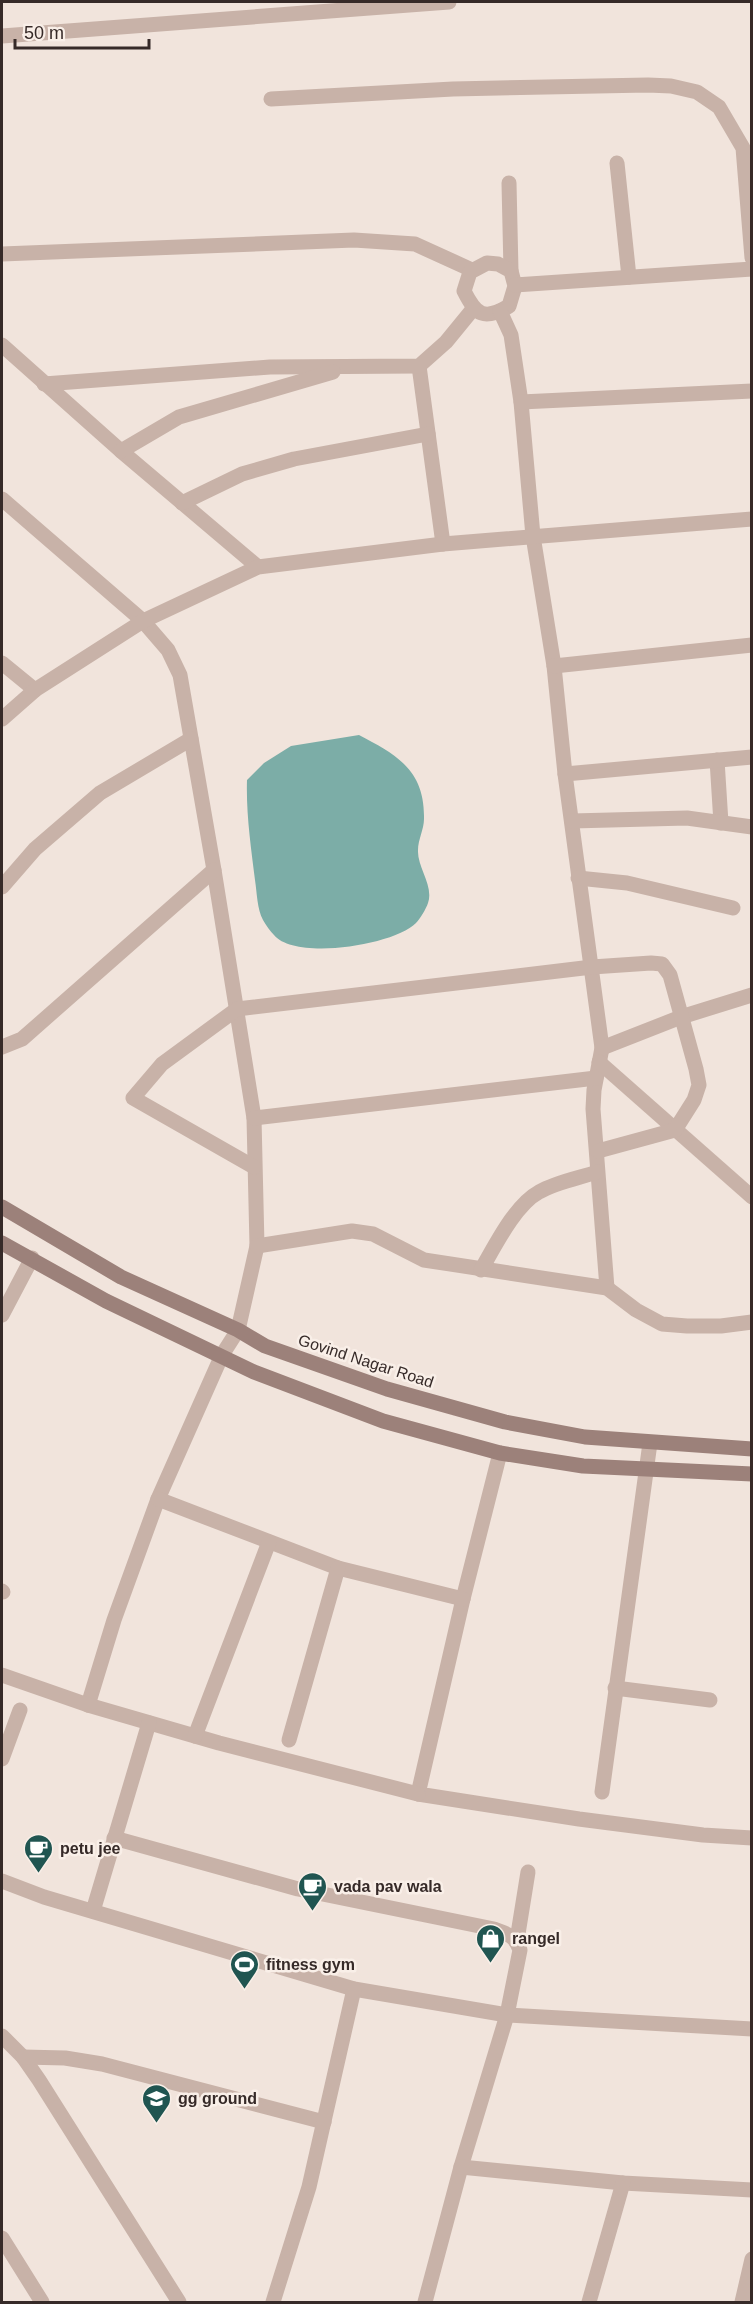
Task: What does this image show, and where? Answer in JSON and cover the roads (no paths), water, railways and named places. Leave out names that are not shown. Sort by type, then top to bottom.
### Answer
[{"type":"main road","name":"Govind Nagar Road","points":[[2,1207],[121,1277],[238,1330],[265,1346],[387,1389],[505,1422],[585,1437],[752,1449]]},
{"type":"main road","points":[[2,1243],[106,1301],[254,1372],[383,1421],[500,1452],[583,1466],[752,1474]]},
{"type":"street","points":[[2,36],[348,6],[449,2]]},
{"type":"street","points":[[271,99],[453,89],[671,86],[697,92],[719,107],[743,148],[752,258]]},
{"type":"street","points":[[617,163],[629,277]]},
{"type":"street","points":[[509,183],[513,278],[509,306],[492,315],[480,313],[473,309],[464,291],[472,270],[487,263],[498,264],[513,278],[629,277],[752,269]]},
{"type":"street","points":[[2,254],[354,240],[415,244],[472,270]]},
{"type":"street","points":[[44,384],[270,367],[419,366],[446,342],[473,309]]},
{"type":"street","points":[[500,311],[511,335],[533,536],[554,666],[578,878],[592,967],[600,1055],[593,1109],[607,1288]]},
{"type":"street","points":[[2,345],[44,384],[258,567]]},
{"type":"street","points":[[419,366],[443,544]]},
{"type":"street","points":[[121,450],[179,417],[350,367]]},
{"type":"street","points":[[520,402],[752,391]]},
{"type":"street","points":[[182,502],[242,474],[294,459],[428,434]]},
{"type":"street","points":[[2,499],[143,621],[168,650],[180,675],[254,1118],[257,1246],[238,1330],[222,1355],[158,1499],[114,1620],[88,1705]]},
{"type":"street","points":[[2,719],[35,690],[143,621],[258,567],[443,544],[752,519]]},
{"type":"street","points":[[554,666],[752,645]]},
{"type":"street","points":[[2,663],[35,690]]},
{"type":"street","points":[[2,886],[34,849],[100,793],[191,739]]},
{"type":"street","points":[[565,774],[752,757]]},
{"type":"street","points":[[717,760],[721,823]]},
{"type":"street","points":[[572,821],[677,818],[752,827]]},
{"type":"street","points":[[2,1047],[22,1039],[214,870]]},
{"type":"street","points":[[578,878],[627,883],[733,908]]},
{"type":"street","points":[[254,1167],[133,1098],[162,1064],[237,1009],[592,967],[662,964],[670,975],[699,1085],[694,1100],[675,1130],[598,1151]]},
{"type":"street","points":[[600,1055],[681,1017],[752,995]]},
{"type":"street","points":[[600,1055],[675,1130],[748,1188]]},
{"type":"street","points":[[254,1118],[597,1078]]},
{"type":"street","points":[[481,1270],[514,1217],[538,1192],[597,1172]]},
{"type":"street","points":[[257,1246],[352,1231],[373,1234],[424,1260],[607,1288],[636,1310],[662,1324],[687,1326],[752,1322]]},
{"type":"street","points":[[2,1315],[32,1258]]},
{"type":"street","points":[[602,1792],[650,1443]]},
{"type":"street","points":[[418,1794],[500,1452]]},
{"type":"street","points":[[158,1499],[338,1568],[463,1599]]},
{"type":"street","points":[[195,1736],[269,1542]]},
{"type":"street","points":[[289,1740],[338,1568]]},
{"type":"street","points":[[2,1674],[88,1705],[149,1723],[418,1794],[579,1819],[752,1839]]},
{"type":"street","points":[[615,1688],[710,1700]]},
{"type":"street","points":[[2,1760],[20,1710]]},
{"type":"street","points":[[93,1911],[149,1723]]},
{"type":"street","points":[[114,1838],[298,1888],[494,1929],[512,1935],[517,1940]]},
{"type":"street","points":[[425,2302],[461,2166],[507,2015],[520,1950],[517,1940],[528,1872]]},
{"type":"street","points":[[2,1881],[44,1897],[354,1989],[507,2015],[752,2029]]},
{"type":"street","points":[[273,2302],[309,2187],[354,1989]]},
{"type":"street","points":[[2,2036],[23,2057],[69,2125],[179,2302]]},
{"type":"street","points":[[23,2057],[65,2058],[102,2064],[324,2122]]},
{"type":"street","points":[[461,2166],[623,2183],[752,2190]]},
{"type":"street","points":[[589,2302],[623,2183]]},
{"type":"street","points":[[2,2238],[42,2302]]},
{"type":"street","points":[[742,2302],[752,2259]]},
{"type":"water","points":[[359,735],[397,757],[414,776],[420,788],[424,819],[418,856],[429,890],[428,903],[416,923],[405,931],[388,938],[345,947],[302,947],[285,943],[271,932],[260,911],[249,830],[247,780],[264,763],[291,746]]},
{"type":"place","name":"petu jee","points":[[39,1874]]},
{"type":"place","name":"vada pav wala","points":[[313,1912]]},
{"type":"place","name":"rangel","points":[[491,1964]]},
{"type":"place","name":"fitness gym","points":[[245,1990]]},
{"type":"place","name":"gg ground","points":[[157,2124]]}]
